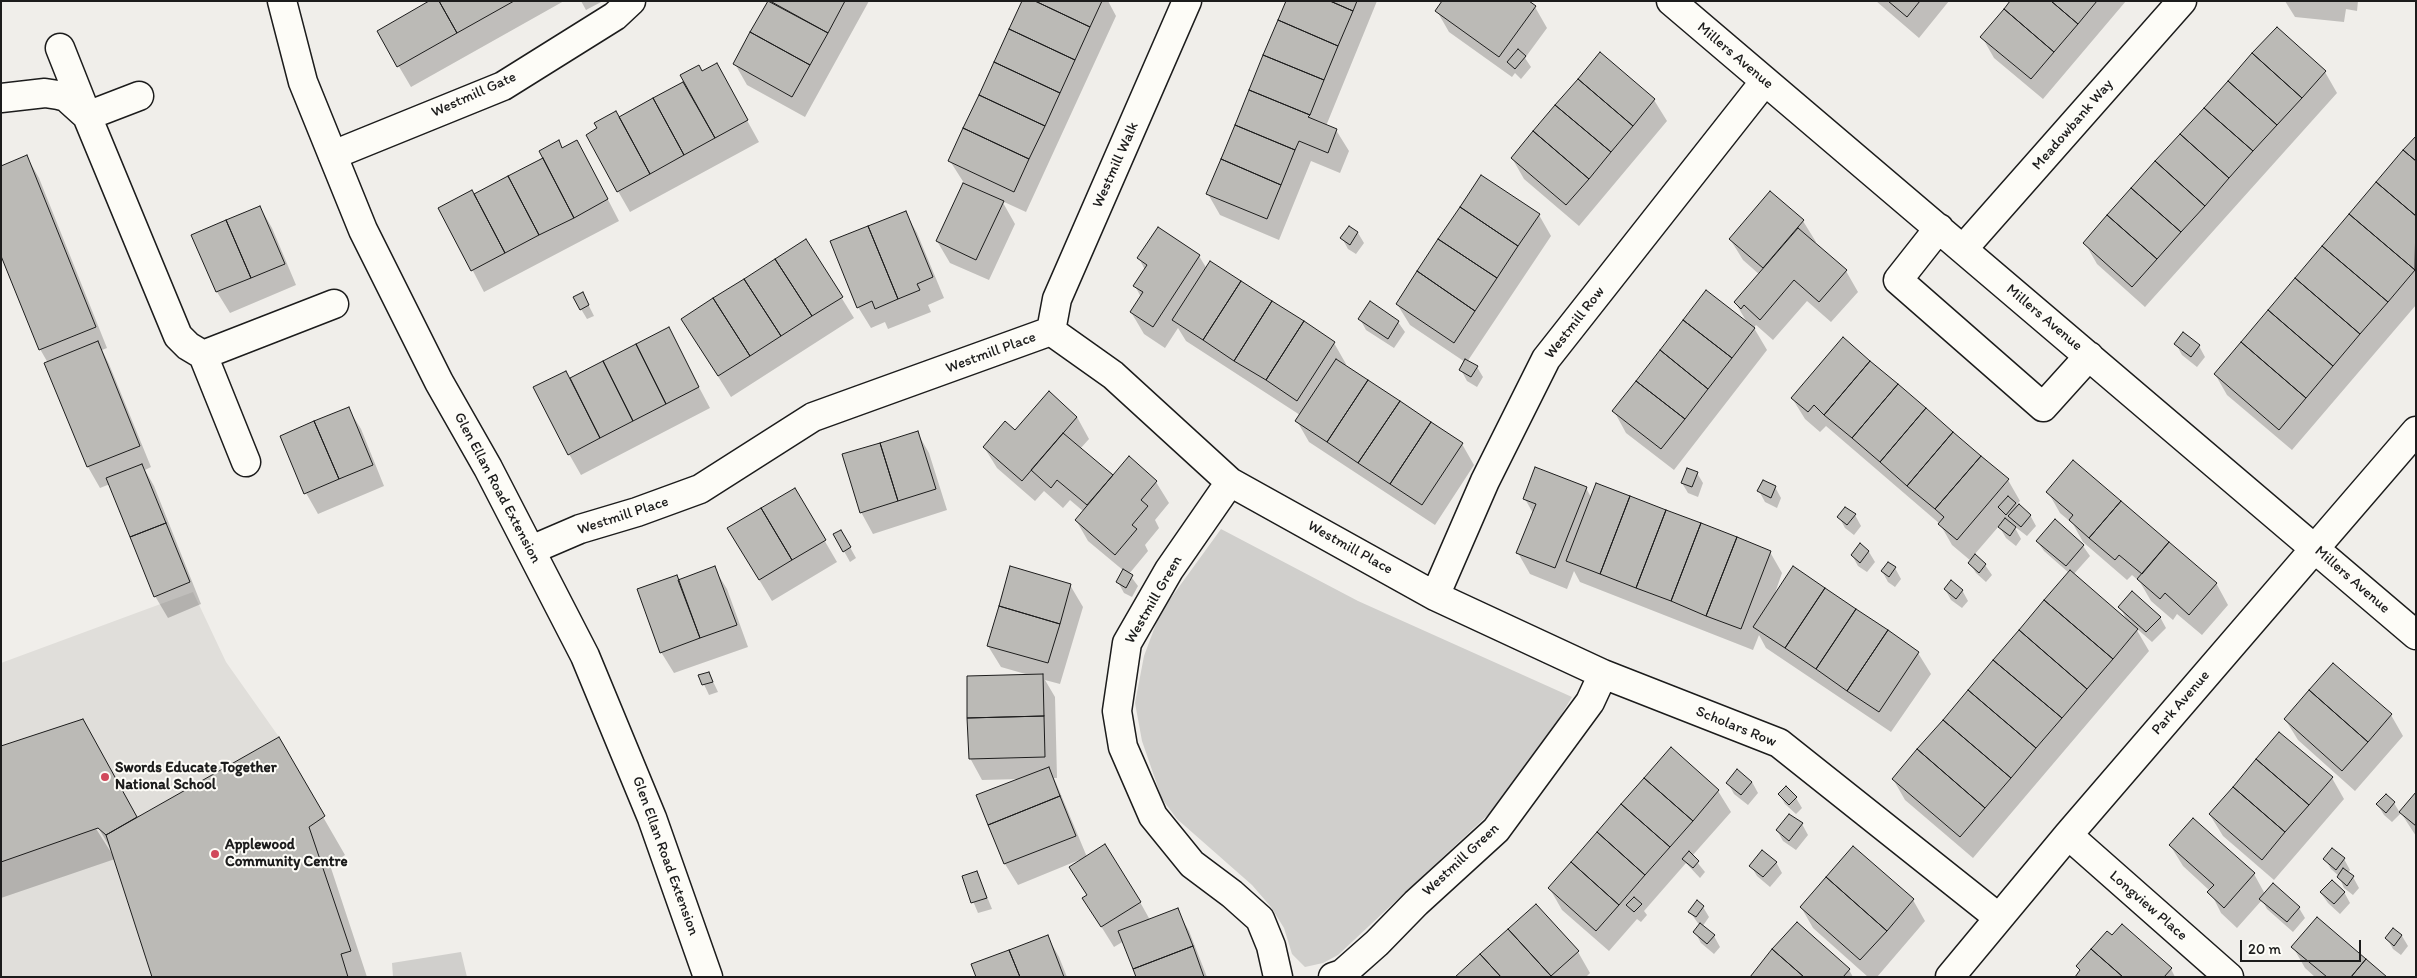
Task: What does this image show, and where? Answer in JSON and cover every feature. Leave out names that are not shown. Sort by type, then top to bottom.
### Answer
[{"type":"street","name":"Glen Ellan Road Extension","points":[[282,1],[303,82],[363,230],[439,382],[531,550],[585,656],[652,818],[708,977]]},
{"type":"street","name":"Westmill Gate","points":[[333,155],[503,86],[615,16],[631,1]]},
{"type":"street","name":"Westmill Walk","points":[[1051,331],[1057,300],[1187,1]]},
{"type":"street","name":"Millers Avenue","points":[[1671,1],[2314,547],[2416,636]]},
{"type":"street","name":"Meadowbank Way","points":[[1963,249],[2182,1]]},
{"type":"street","points":[[60,48],[178,336],[188,346],[203,355],[246,462]]},
{"type":"street","name":"Westmill Row","points":[[1436,596],[1485,481],[1546,359],[1765,81]]},
{"type":"street","points":[[1,98],[45,93],[58,94],[66,97],[87,116]]},
{"type":"street","points":[[87,116],[139,96]]},
{"type":"street","points":[[1939,228],[1898,280],[2043,407],[2089,356]]},
{"type":"street","points":[[203,355],[334,304]]},
{"type":"street","name":"Westmill Place","points":[[531,550],[580,529],[637,512],[700,489],[813,417],[1051,331],[1113,375],[1230,482],[1436,596]]},
{"type":"street","name":"Park Avenue","points":[[1950,977],[2068,835],[2314,547],[2416,431]]},
{"type":"street","name":"Westmill Green","points":[[1230,482],[1169,570],[1127,643],[1117,711],[1123,747],[1153,816],[1192,864],[1232,894],[1260,919],[1271,946],[1278,977]]},
{"type":"street","name":"Scholars Row","points":[[1436,596],[1603,674],[1779,743],[1999,918]]},
{"type":"street","name":"Westmill Green","points":[[1333,977],[1342,974],[1377,943],[1416,903],[1496,830],[1590,702],[1603,674]]},
{"type":"street","name":"Longview Place","points":[[2068,835],[2229,977]]},
{"type":"shaded area","points":[[1221,529],[1358,601],[1572,697],[1533,762],[1490,813],[1338,955],[1323,963],[1305,967],[1292,954],[1284,928],[1271,907],[1252,885],[1177,819],[1162,799],[1142,741],[1135,703],[1144,656],[1160,613]]},
{"type":"shaded area","name":"Swords Educate Together National School","points":[[193,592],[226,662],[279,737],[106,835],[152,977],[1,977],[1,663]]},
{"type":"shaded area","points":[[461,952],[467,977],[393,977],[392,963]]},
{"type":"building","points":[[429,1],[439,1],[457,33],[397,67],[377,31]]},
{"type":"building","points":[[439,1],[514,1],[457,33]]},
{"type":"building","points":[[768,1],[828,33],[810,65],[750,32]]},
{"type":"building","points":[[770,1],[845,1],[828,33]]},
{"type":"building","points":[[1022,1],[1035,1],[1090,27],[1075,60],[1009,29]]},
{"type":"building","points":[[1035,1],[1102,1],[1090,27]]},
{"type":"building","points":[[1286,1],[1330,1],[1353,11],[1338,46],[1278,20]]},
{"type":"building","points":[[1330,1],[1357,1],[1353,11]]},
{"type":"building","points":[[1442,1],[1529,1],[1536,6],[1499,57],[1435,11]]},
{"type":"building","points":[[1888,1],[1920,1],[1907,17]]},
{"type":"building","points":[[2010,1],[2051,1],[2078,24],[2054,52],[2004,9]]},
{"type":"building","points":[[2051,1],[2097,1],[2078,24]]},
{"type":"building","points":[[2004,9],[2054,52],[2031,79],[1980,37]]},
{"type":"building","points":[[1278,20],[1338,46],[1324,80],[1263,55]]},
{"type":"building","points":[[2277,27],[2326,71],[2302,98],[2252,53]]},
{"type":"building","points":[[1009,29],[1075,60],[1060,93],[994,62]]},
{"type":"building","points":[[750,32],[810,65],[792,97],[733,64]]},
{"type":"building","points":[[1518,49],[1526,56],[1515,69],[1507,62]]},
{"type":"building","points":[[1600,52],[1655,99],[1633,126],[1578,79]]},
{"type":"building","points":[[2252,53],[2302,98],[2277,125],[2228,81]]},
{"type":"building","points":[[1263,55],[1324,80],[1310,115],[1249,90]]},
{"type":"building","points":[[994,62],[1060,93],[1045,126],[979,95]]},
{"type":"building","points":[[717,63],[748,120],[715,138],[680,75],[699,65],[702,71]]},
{"type":"building","points":[[1578,79],[1633,126],[1611,152],[1555,105]]},
{"type":"building","points":[[2228,81],[2277,125],[2253,151],[2204,108]]},
{"type":"building","points":[[683,82],[715,138],[684,155],[653,98]]},
{"type":"building","points":[[1249,90],[1310,115],[1308,117],[1337,129],[1328,153],[1299,141],[1295,150],[1235,125]]},
{"type":"building","points":[[979,95],[1045,126],[1029,159],[963,128]]},
{"type":"building","points":[[653,98],[684,155],[650,174],[619,117]]},
{"type":"building","points":[[1555,105],[1611,152],[1589,179],[1533,131]]},
{"type":"building","points":[[2204,108],[2253,151],[2229,178],[2180,134]]},
{"type":"building","points":[[616,111],[650,174],[617,192],[586,135],[597,128],[594,123]]},
{"type":"building","points":[[1235,125],[1295,150],[1281,185],[1221,159]]},
{"type":"building","points":[[963,128],[1029,159],[1014,192],[948,161]]},
{"type":"building","points":[[1533,131],[1589,179],[1566,205],[1511,158]]},
{"type":"building","points":[[2180,134],[2229,178],[2205,206],[2155,161]]},
{"type":"building","points":[[2416,136],[2416,161],[2403,150]]},
{"type":"building","points":[[559,140],[562,148],[577,140],[608,199],[574,218],[539,151]]},
{"type":"building","points":[[2403,150],[2416,161],[2416,216],[2376,182]]},
{"type":"building","points":[[27,155],[96,327],[39,350],[1,256],[1,166]]},
{"type":"building","points":[[543,158],[574,218],[539,235],[508,176]]},
{"type":"building","points":[[1221,159],[1281,185],[1267,219],[1206,194]]},
{"type":"building","points":[[2155,161],[2205,206],[2181,232],[2131,188]]},
{"type":"building","points":[[1481,175],[1540,214],[1518,246],[1460,207]]},
{"type":"building","points":[[508,176],[539,235],[505,253],[474,194]]},
{"type":"building","points":[[2376,182],[2416,216],[2415,270],[2349,214]]},
{"type":"building","points":[[963,183],[1004,201],[976,260],[936,241]]},
{"type":"building","points":[[2131,188],[2181,232],[2157,259],[2107,215]]},
{"type":"building","points":[[472,190],[505,253],[471,271],[438,208]]},
{"type":"building","points":[[1770,191],[1804,220],[1763,268],[1729,239]]},
{"type":"building","points":[[260,206],[285,264],[251,278],[226,220]]},
{"type":"building","points":[[1460,207],[1518,246],[1497,278],[1438,239]]},
{"type":"building","points":[[906,211],[933,277],[917,284],[920,290],[898,299],[868,226]]},
{"type":"building","points":[[2349,214],[2415,270],[2388,302],[2322,246]]},
{"type":"building","points":[[2107,215],[2157,259],[2132,287],[2083,243]]},
{"type":"building","points":[[226,220],[251,278],[216,292],[191,235]]},
{"type":"building","points":[[868,226],[898,299],[875,309],[872,301],[857,308],[830,241]]},
{"type":"building","points":[[1349,226],[1358,232],[1350,245],[1340,238]]},
{"type":"building","points":[[1158,227],[1200,255],[1153,327],[1130,312],[1143,292],[1133,286],[1147,265],[1137,258]]},
{"type":"building","points":[[1798,228],[1847,270],[1819,302],[1794,280],[1760,320],[1744,305],[1741,309],[1734,302]]},
{"type":"building","points":[[806,239],[843,297],[812,316],[775,259]]},
{"type":"building","points":[[1438,239],[1497,278],[1475,311],[1417,271]]},
{"type":"building","points":[[2322,246],[2388,302],[2360,334],[2295,278]]},
{"type":"building","points":[[775,259],[812,316],[781,336],[744,279]]},
{"type":"building","points":[[1210,261],[1241,281],[1203,340],[1172,320]]},
{"type":"building","points":[[1417,271],[1475,311],[1454,343],[1396,304]]},
{"type":"building","points":[[2295,278],[2360,334],[2333,366],[2268,310]]},
{"type":"building","points":[[744,279],[781,336],[750,356],[713,298]]},
{"type":"building","points":[[1241,281],[1272,301],[1234,361],[1203,340]]},
{"type":"building","points":[[1706,290],[1755,328],[1732,358],[1683,320]]},
{"type":"building","points":[[583,292],[589,305],[580,310],[573,297]]},
{"type":"building","points":[[713,298],[750,356],[718,376],[681,319]]},
{"type":"building","points":[[1272,301],[1304,321],[1266,380],[1234,361]]},
{"type":"building","points":[[1370,301],[1399,321],[1388,339],[1358,319]]},
{"type":"building","points":[[2268,310],[2333,366],[2306,398],[2241,342]]},
{"type":"building","points":[[1683,320],[1732,358],[1708,389],[1660,350]]},
{"type":"building","points":[[1304,321],[1335,342],[1297,401],[1266,380]]},
{"type":"building","points":[[669,327],[699,387],[666,404],[636,344]]},
{"type":"building","points":[[2183,332],[2200,345],[2191,357],[2174,344]]},
{"type":"building","points":[[1843,337],[1870,361],[1824,415],[1814,405],[1808,412],[1791,398]]},
{"type":"building","points":[[98,341],[140,446],[87,467],[44,363]]},
{"type":"building","points":[[2241,342],[2306,398],[2279,430],[2214,374]]},
{"type":"building","points":[[636,344],[666,404],[633,421],[603,361]]},
{"type":"building","points":[[1660,350],[1708,389],[1685,419],[1636,381]]},
{"type":"building","points":[[1336,359],[1368,380],[1327,442],[1295,421]]},
{"type":"building","points":[[1465,359],[1478,366],[1471,377],[1459,370]]},
{"type":"building","points":[[603,361],[633,421],[600,438],[570,378]]},
{"type":"building","points":[[1870,361],[1898,384],[1852,438],[1824,415]]},
{"type":"building","points":[[566,371],[600,438],[568,455],[533,387]]},
{"type":"building","points":[[1368,380],[1400,401],[1358,463],[1327,442]]},
{"type":"building","points":[[1636,381],[1685,419],[1661,449],[1612,411]]},
{"type":"building","points":[[1898,384],[1926,408],[1880,462],[1852,438]]},
{"type":"building","points":[[1049,391],[1077,417],[1022,481],[983,447],[1005,421],[1015,430]]},
{"type":"building","points":[[1400,401],[1431,422],[1390,484],[1358,463]]},
{"type":"building","points":[[349,407],[373,465],[339,479],[314,421]]},
{"type":"building","points":[[1926,408],[1953,432],[1907,486],[1880,462]]},
{"type":"building","points":[[314,421],[339,479],[304,494],[280,436]]},
{"type":"building","points":[[1431,422],[1463,443],[1422,505],[1390,484]]},
{"type":"building","points":[[918,431],[936,489],[898,501],[880,443]]},
{"type":"building","points":[[1953,432],[1981,456],[1935,509],[1907,486]]},
{"type":"building","points":[[1063,433],[1113,475],[1087,505],[1057,480],[1051,488],[1031,470]]},
{"type":"building","points":[[880,443],[898,501],[860,513],[842,454]]},
{"type":"building","points":[[1129,456],[1157,481],[1141,500],[1148,506],[1132,525],[1137,529],[1115,555],[1075,520]]},
{"type":"building","points":[[1981,456],[2009,479],[1957,540],[1938,524],[1944,517],[1935,509]]},
{"type":"building","points":[[2073,460],[2121,501],[2089,538],[2069,520],[2073,515],[2046,492]]},
{"type":"building","points":[[142,464],[166,523],[130,537],[106,478]]},
{"type":"building","points":[[1535,467],[1587,487],[1555,568],[1516,553],[1536,504],[1523,499]]},
{"type":"building","points":[[1687,468],[1698,472],[1692,487],[1681,483]]},
{"type":"building","points":[[1763,480],[1776,486],[1771,498],[1757,491]]},
{"type":"building","points":[[1596,483],[1630,496],[1600,574],[1566,561]]},
{"type":"building","points":[[795,488],[826,540],[792,560],[761,508]]},
{"type":"building","points":[[1630,496],[1666,510],[1636,588],[1600,574]]},
{"type":"building","points":[[2008,496],[2016,503],[2006,515],[1998,507]]},
{"type":"building","points":[[2121,501],[2169,542],[2142,574],[2119,555],[2115,560],[2089,538]]},
{"type":"building","points":[[2019,504],[2031,515],[2021,527],[2008,516]]},
{"type":"building","points":[[1845,507],[1856,514],[1847,525],[1837,517]]},
{"type":"building","points":[[761,508],[792,560],[759,580],[727,528]]},
{"type":"building","points":[[1666,510],[1701,523],[1671,601],[1636,588]]},
{"type":"building","points":[[2005,518],[2016,527],[2010,536],[1998,527]]},
{"type":"building","points":[[2055,519],[2084,545],[2066,566],[2036,541]]},
{"type":"building","points":[[166,523],[190,582],[154,597],[130,537]]},
{"type":"building","points":[[1701,523],[1737,537],[1706,616],[1671,601]]},
{"type":"building","points":[[841,530],[851,547],[843,552],[833,534]]},
{"type":"building","points":[[1737,537],[1771,551],[1741,629],[1706,616]]},
{"type":"building","points":[[2169,542],[2217,583],[2189,615],[2165,593],[2160,599],[2137,579]]},
{"type":"building","points":[[1860,543],[1869,551],[1860,563],[1851,555]]},
{"type":"building","points":[[1975,554],[1986,564],[1979,573],[1968,563]]},
{"type":"building","points":[[1888,562],[1896,567],[1889,577],[1881,571]]},
{"type":"building","points":[[715,566],[737,625],[700,638],[678,580]]},
{"type":"building","points":[[1010,566],[1071,584],[1060,624],[999,606]]},
{"type":"building","points":[[1793,566],[1825,588],[1785,648],[1753,627]]},
{"type":"building","points":[[1123,569],[1133,575],[1126,588],[1116,582]]},
{"type":"building","points":[[2070,570],[2138,629],[2113,659],[2044,600]]},
{"type":"building","points":[[677,575],[700,638],[660,653],[637,589]]},
{"type":"building","points":[[1951,580],[1963,590],[1956,599],[1944,589]]},
{"type":"building","points":[[1825,588],[1856,609],[1816,669],[1785,648]]},
{"type":"building","points":[[2132,591],[2161,617],[2146,632],[2118,607]]},
{"type":"building","points":[[2044,600],[2113,659],[2087,689],[2019,630]]},
{"type":"building","points":[[999,606],[1060,624],[1048,663],[987,646]]},
{"type":"building","points":[[1856,609],[1888,630],[1847,691],[1816,669]]},
{"type":"building","points":[[1888,630],[1919,652],[1879,712],[1847,691]]},
{"type":"building","points":[[2019,630],[2087,689],[2062,718],[1993,660]]},
{"type":"building","points":[[1993,660],[2062,718],[2036,748],[1968,690]]},
{"type":"building","points":[[2333,663],[2392,714],[2368,742],[2309,690]]},
{"type":"building","points":[[709,672],[713,682],[702,685],[698,675]]},
{"type":"building","points":[[1043,674],[1044,716],[967,718],[967,676]]},
{"type":"building","points":[[1968,690],[2036,748],[2011,778],[1943,720]]},
{"type":"building","points":[[2309,690],[2368,742],[2342,771],[2284,719]]},
{"type":"building","points":[[1044,716],[1045,757],[969,759],[967,718]]},
{"type":"building","points":[[83,719],[137,817],[106,835],[98,828],[1,862],[1,746]]},
{"type":"building","points":[[1943,720],[2011,778],[1985,808],[1917,749]]},
{"type":"building","points":[[2279,732],[2333,777],[2309,805],[2256,759]]},
{"type":"building","name":"Applewood Community Centre","points":[[279,737],[325,816],[309,827],[351,951],[341,954],[348,977],[152,977],[106,835]]},
{"type":"building","points":[[1671,747],[1719,790],[1693,821],[1644,778]]},
{"type":"building","points":[[1917,749],[1985,808],[1960,837],[1892,779]]},
{"type":"building","points":[[2256,759],[2309,805],[2285,832],[2233,787]]},
{"type":"building","points":[[1049,767],[1060,796],[988,825],[976,795]]},
{"type":"building","points":[[1737,769],[1752,782],[1741,795],[1726,783]]},
{"type":"building","points":[[1644,778],[1693,821],[1670,847],[1621,804]]},
{"type":"building","points":[[1786,786],[1797,797],[1789,805],[1778,794]]},
{"type":"building","points":[[2233,787],[2285,832],[2262,860],[2209,814]]},
{"type":"building","points":[[2416,792],[2416,826],[2399,812]]},
{"type":"building","points":[[2386,794],[2395,802],[2386,813],[2376,804]]},
{"type":"building","points":[[1060,796],[1076,836],[1004,864],[988,825]]},
{"type":"building","points":[[1621,804],[1670,847],[1645,875],[1597,832]]},
{"type":"building","points":[[1789,814],[1803,823],[1789,841],[1776,830]]},
{"type":"building","points":[[2193,818],[2255,873],[2224,908],[2207,892],[2214,885],[2169,845]]},
{"type":"building","points":[[1597,832],[1645,875],[1619,905],[1571,862]]},
{"type":"building","points":[[1105,844],[1141,902],[1101,927],[1082,898],[1087,895],[1069,867]]},
{"type":"building","points":[[1853,846],[1914,899],[1887,931],[1826,877]]},
{"type":"building","points":[[2332,848],[2345,858],[2336,870],[2323,859]]},
{"type":"building","points":[[1762,850],[1777,862],[1763,877],[1749,866]]},
{"type":"building","points":[[1689,851],[1699,861],[1693,868],[1682,859]]},
{"type":"building","points":[[1571,862],[1619,905],[1596,931],[1548,888]]},
{"type":"building","points":[[2343,868],[2354,876],[2347,886],[2337,877]]},
{"type":"building","points":[[977,871],[987,898],[971,903],[962,876]]},
{"type":"building","points":[[1826,877],[1887,931],[1860,960],[1800,907]]},
{"type":"building","points":[[2332,880],[2345,892],[2334,904],[2320,892]]},
{"type":"building","points":[[2273,883],[2300,907],[2287,922],[2259,899]]},
{"type":"building","points":[[1634,897],[1642,904],[1634,912],[1626,905]]},
{"type":"building","points":[[1697,900],[1704,906],[1696,917],[1688,912]]},
{"type":"building","points":[[1536,904],[1579,951],[1551,976],[1508,929]]},
{"type":"building","points":[[1178,908],[1193,946],[1133,969],[1118,931]]},
{"type":"building","points":[[2317,917],[2366,959],[2351,977],[2327,977],[2291,947]]},
{"type":"building","points":[[1797,922],[1850,969],[1843,977],[1804,977],[1772,949]]},
{"type":"building","points":[[1700,923],[1715,935],[1707,944],[1693,932]]},
{"type":"building","points":[[2122,924],[2172,968],[2164,977],[2123,977],[2091,949],[2107,931],[2112,935]]},
{"type":"building","points":[[2393,928],[2402,935],[2394,946],[2385,938]]},
{"type":"building","points":[[1508,929],[1550,977],[1501,977],[1480,954]]},
{"type":"building","points":[[1048,935],[1064,977],[1020,977],[1009,950]]},
{"type":"building","points":[[1193,946],[1204,977],[1136,977],[1133,969]]},
{"type":"building","points":[[1772,949],[1804,977],[1750,977]]},
{"type":"building","points":[[2091,949],[2123,977],[2075,977],[2080,970],[2076,966]]},
{"type":"building","points":[[1009,950],[1020,977],[976,977],[971,964]]},
{"type":"building","points":[[1480,954],[1501,977],[1455,977]]},
{"type":"building","points":[[2366,959],[2387,977],[2351,977]]},
{"type":"place","name":"Swords Educate Together National School","points":[[105,777]]},
{"type":"place","name":"Applewood Community Centre","points":[[215,854]]}]
